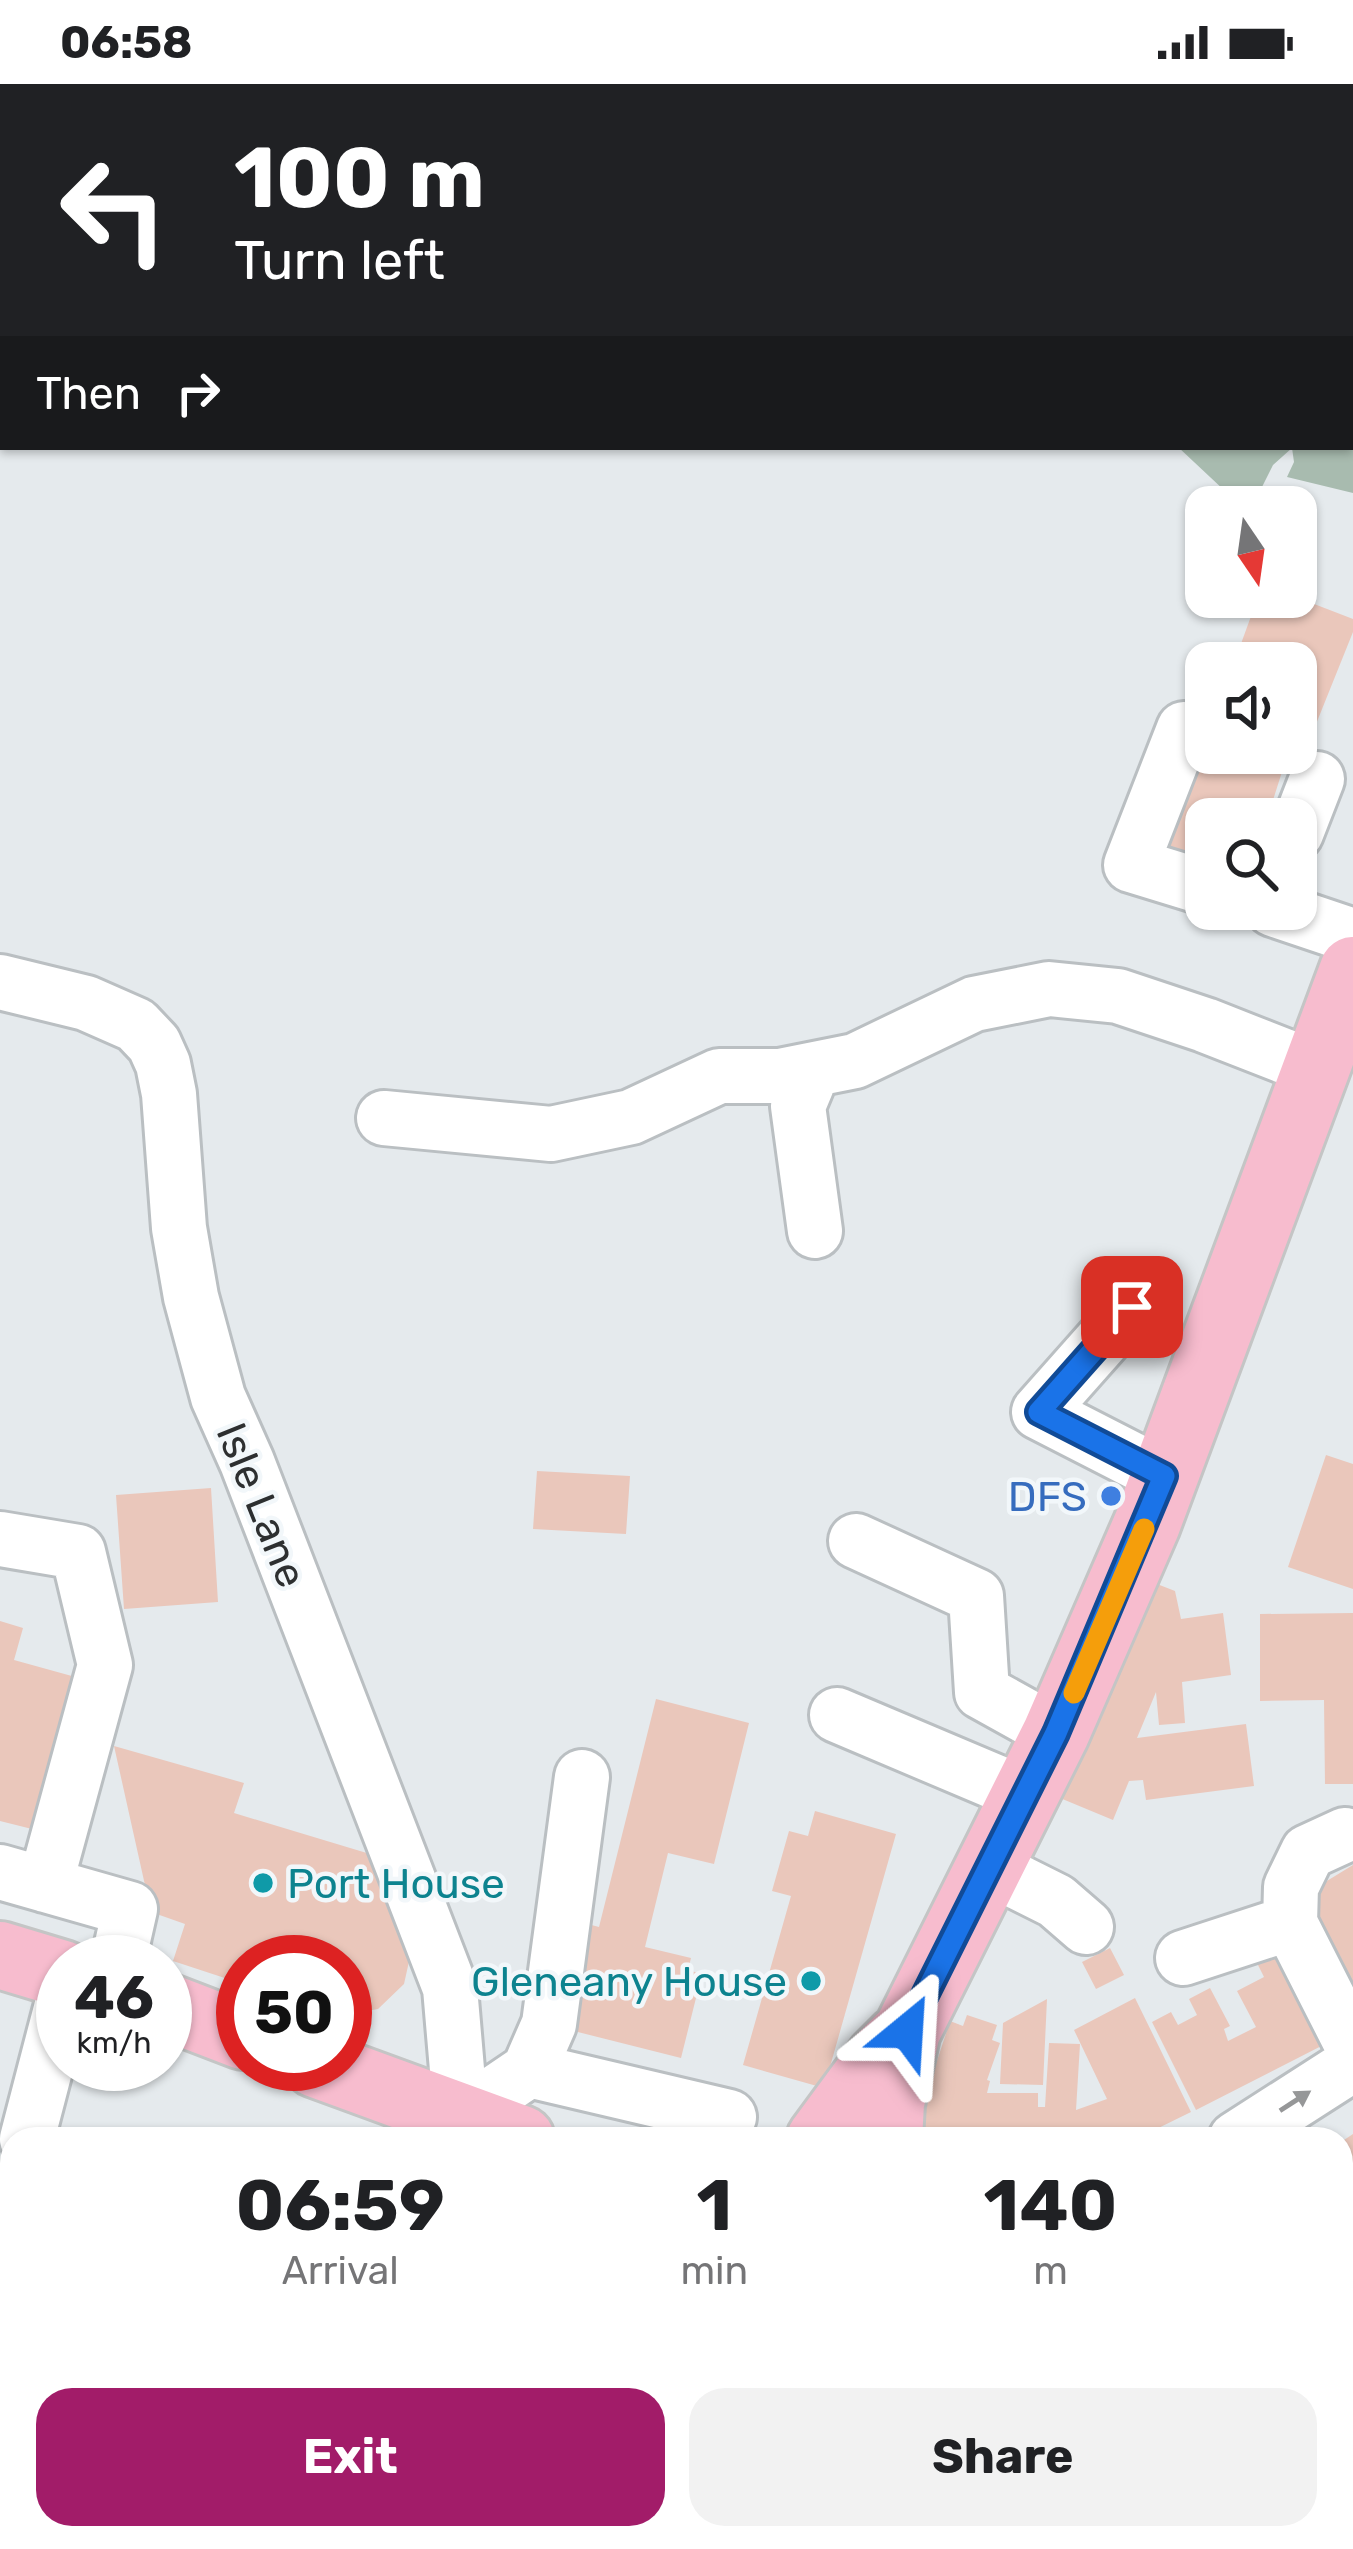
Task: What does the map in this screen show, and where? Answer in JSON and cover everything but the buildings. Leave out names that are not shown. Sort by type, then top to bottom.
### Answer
[{"type":"main road","points":[[890,2127],[907,2031],[1056,1733],[1164,1476],[1353,970]]},
{"type":"main road","points":[[0,1955],[36,1966]]},
{"type":"main road","points":[[829,2127],[879,2059],[907,2031]]},
{"type":"main road","points":[[372,2090],[451,2127]]},
{"type":"street","points":[[1184,729],[1131,865],[1185,882]]},
{"type":"street","points":[[1309,798],[1317,778]]},
{"type":"street","points":[[1317,924],[1353,936]]},
{"type":"street","name":"Isle Lane","points":[[0,982],[86,1003],[136,1025],[154,1044],[163,1064],[179,1228],[191,1297],[218,1397],[450,1988],[451,2127]]},
{"type":"street","points":[[384,1118],[551,1135],[631,1117],[719,1076],[780,1076],[856,1061],[974,1004],[1049,989],[1118,996],[1317,1069]]},
{"type":"street","points":[[813,1070],[798,1106],[815,1231]]},
{"type":"street","points":[[1132,1307],[1039,1412],[1164,1476]]},
{"type":"street","points":[[0,1539],[78,1552],[105,1665],[23,1879],[130,1909],[124,1935]]},
{"type":"street","points":[[856,1541],[976,1596],[982,1692],[1056,1733]]},
{"type":"street","points":[[837,1714],[1026,1795]]},
{"type":"street","points":[[451,2127],[529,2070],[549,2024],[582,1777]]},
{"type":"street","points":[[1345,1835],[1308,1852],[1291,1887],[1290,1923],[1353,2047]]},
{"type":"street","points":[[990,1868],[1056,1901],[1086,1927]]},
{"type":"street","points":[[1183,1958],[1290,1923]]},
{"type":"street","points":[[1255,2127],[1353,2064]]},
{"type":"street","points":[[529,2070],[729,2117]]},
{"type":"street","points":[[30,2127],[40,2091]]},
{"type":"green space","points":[[1181,450],[1290,450],[1273,465],[1262,486],[1220,486]]},
{"type":"green space","points":[[1292,450],[1353,450],[1353,493],[1287,477],[1294,462]]},
{"type":"slow traffic","points":[[1074,1693],[1144,1529]]},
{"type":"place","name":"DFS","points":[[1111,1496]]},
{"type":"place","name":"Port House","points":[[263,1883]]},
{"type":"place","name":"Gleneany House","points":[[811,1981]]},
{"type":"route","points":[[907,2031],[1056,1733],[1164,1476],[1039,1412],[1132,1307]]}]
